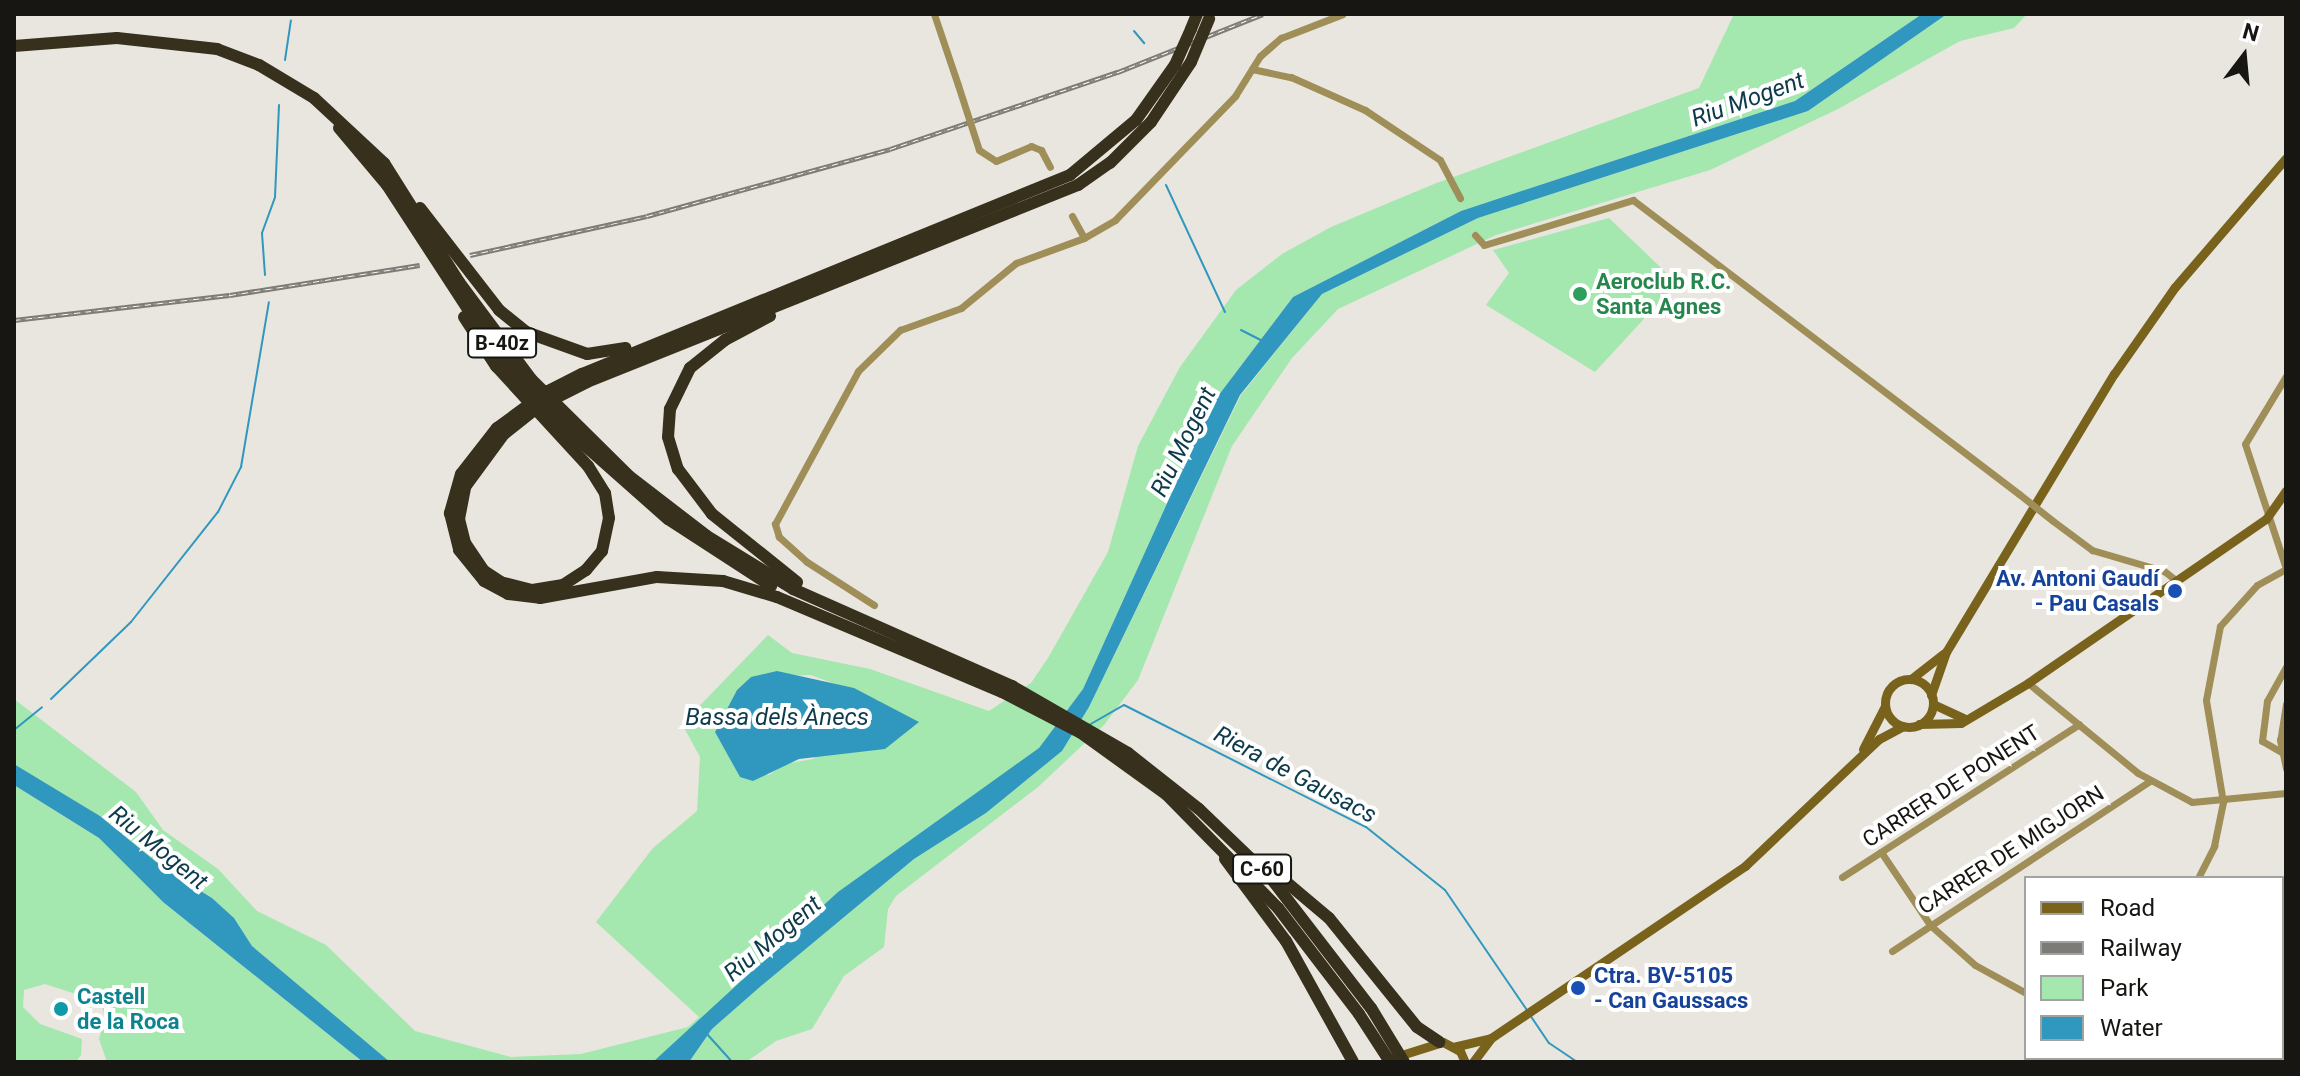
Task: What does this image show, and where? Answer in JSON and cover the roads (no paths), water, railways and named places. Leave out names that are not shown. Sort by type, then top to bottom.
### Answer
[{"type":"highway","points":[[855,624],[755,589],[697,577],[641,579],[540,598],[491,586],[463,558],[450,513],[461,474],[501,431],[584,378],[664,339],[1070,175],[1136,120],[1175,65],[1191,29],[1204,15]]},
{"type":"highway","points":[[584,378],[786,303],[1090,177],[1151,122],[1191,62],[1204,15]]},
{"type":"highway","name":"B-40z","points":[[14,46],[117,38],[183,43],[238,56],[285,78],[336,115],[384,163],[488,325],[574,426],[646,490],[725,548],[855,624]]},
{"type":"highway","name":"B-40z","points":[[183,43],[273,79],[334,123],[373,166],[443,273],[524,385],[622,481],[720,555],[855,624]]},
{"type":"highway","points":[[384,163],[499,310],[526,332],[587,354],[664,339]]},
{"type":"highway","points":[[443,273],[496,366],[588,466],[605,493],[609,518],[602,551],[586,570],[563,585],[532,590],[501,582],[484,571],[465,543],[459,519],[465,487],[473,468],[501,431]]},
{"type":"highway","points":[[786,303],[714,347],[683,377],[670,409],[669,445],[696,495],[735,536],[855,624]]},
{"type":"highway","name":"C-60","points":[[855,624],[1007,689],[1125,757],[1270,877],[1371,1008],[1404,1062]]},
{"type":"highway","points":[[1210,827],[1329,918],[1417,1027],[1439,1042]]},
{"type":"highway","points":[[1210,827],[1286,941],[1353,1062]]},
{"type":"highway","name":"C-60","points":[[1210,827],[1278,908],[1359,1014],[1390,1062]]},
{"type":"main road","points":[[1919,724],[1932,700],[1946,652],[2114,374],[2175,287],[2286,158]]},
{"type":"main road","points":[[1473,1062],[1491,1038],[1745,866],[1789,830],[1857,758],[1884,735],[1903,726],[1961,723],[1971,718],[2179,583],[2266,519],[2286,490]]},
{"type":"main road","points":[[1857,758],[1885,706],[1891,687],[1910,679],[1946,652]]},
{"type":"main road","points":[[1910,679],[1948,716],[1971,718]]},
{"type":"main road","points":[[1885,706],[1893,721],[1903,726]]},
{"type":"main road","points":[[1453,1047],[1491,1038]]},
{"type":"main road","points":[[1390,1062],[1439,1042],[1453,1047],[1465,1062]]},
{"type":"street","points":[[934,14],[979,150],[996,161],[1031,146],[1041,150],[1050,167]]},
{"type":"street","points":[[874,605],[807,562],[779,537],[775,524],[848,385],[872,353],[900,330],[961,308],[1034,254],[1084,238],[1136,202],[1235,96],[1252,69],[1281,38],[1343,14]]},
{"type":"street","points":[[1252,69],[1291,77],[1365,110],[1440,160],[1460,198]]},
{"type":"street","points":[[1475,235],[1484,245],[1633,200],[2092,550],[2164,571],[2179,583]]},
{"type":"street","points":[[1072,216],[1084,238]]},
{"type":"street","points":[[2199,876],[2214,846],[2223,802],[2206,700],[2220,626],[2257,585],[2286,569],[2266,519],[2245,444],[2286,376]]},
{"type":"street","points":[[2283,753],[2262,741],[2267,701],[2286,667]]},
{"type":"street","points":[[2028,683],[2150,781],[2192,802],[2223,802],[2286,793]]},
{"type":"street","points":[[2286,704],[2283,753],[2286,769]]},
{"type":"street","name":"CARRER DE PONENT","points":[[1842,877],[2079,724]]},
{"type":"street","name":"CARRER DE MIGJORN","points":[[1892,951],[2150,781]]},
{"type":"street","points":[[1881,852],[1930,925],[1975,965],[2024,992]]},
{"type":"water","points":[[1922,14],[1947,14],[1808,111],[1478,218],[1322,294],[1240,395],[1089,707],[1062,751],[986,813],[914,859],[761,986],[712,1029],[689,1062],[653,1062],[838,892],[1039,748],[1083,689],[1212,404],[1293,297],[1461,211],[1795,101]]},
{"type":"water","name":"Bassa dels Ànecs","points":[[777,671],[854,688],[919,722],[885,749],[799,759],[753,781],[740,777],[715,732],[737,690],[751,677]]},
{"type":"water","points":[[14,764],[100,816],[166,870],[212,898],[234,918],[252,946],[390,1062],[363,1062],[163,902],[99,838],[14,785]]},
{"type":"waterway","points":[[285,60],[291,20]]},
{"type":"waterway","points":[[1134,31],[1144,43]]},
{"type":"waterway","points":[[265,275],[262,233],[275,197],[279,105]]},
{"type":"waterway","points":[[1166,185],[1225,312]]},
{"type":"waterway","points":[[51,699],[131,622],[218,512],[241,467],[269,302]]},
{"type":"waterway","points":[[1241,330],[1261,340]]},
{"type":"waterway","name":"Riera de Gausacs","points":[[1089,725],[1124,705],[1366,827],[1445,890],[1527,1010]]},
{"type":"waterway","points":[[14,730],[42,707]]},
{"type":"waterway","name":"Riera de Gausacs","points":[[1530,1015],[1549,1043],[1577,1062]]},
{"type":"waterway","points":[[707,1034],[732,1062]]},
{"type":"railway","points":[[470,255],[647,216],[890,149],[1118,72],[1263,14]]},
{"type":"railway","points":[[14,320],[230,295],[420,265]]},
{"type":"place","name":"Aeroclub R.C. Santa Agnes","points":[[1580,294]]},
{"type":"place","name":"Av. Antoni Gaudí - Pau Casals","points":[[2175,591]]},
{"type":"place","name":"Ctra. BV-5105 - Can Gaussacs","points":[[1578,988]]},
{"type":"place","name":"Castell de la Roca","points":[[61,1009]]},
{"type":"water label","name":"Riu Mogent","points":[[1748,100]]},
{"type":"water label","name":"Riu Mogent","points":[[1184,442]]},
{"type":"water label","name":"Riu Mogent","points":[[158,848]]},
{"type":"water label","name":"Riu Mogent","points":[[773,939]]}]
